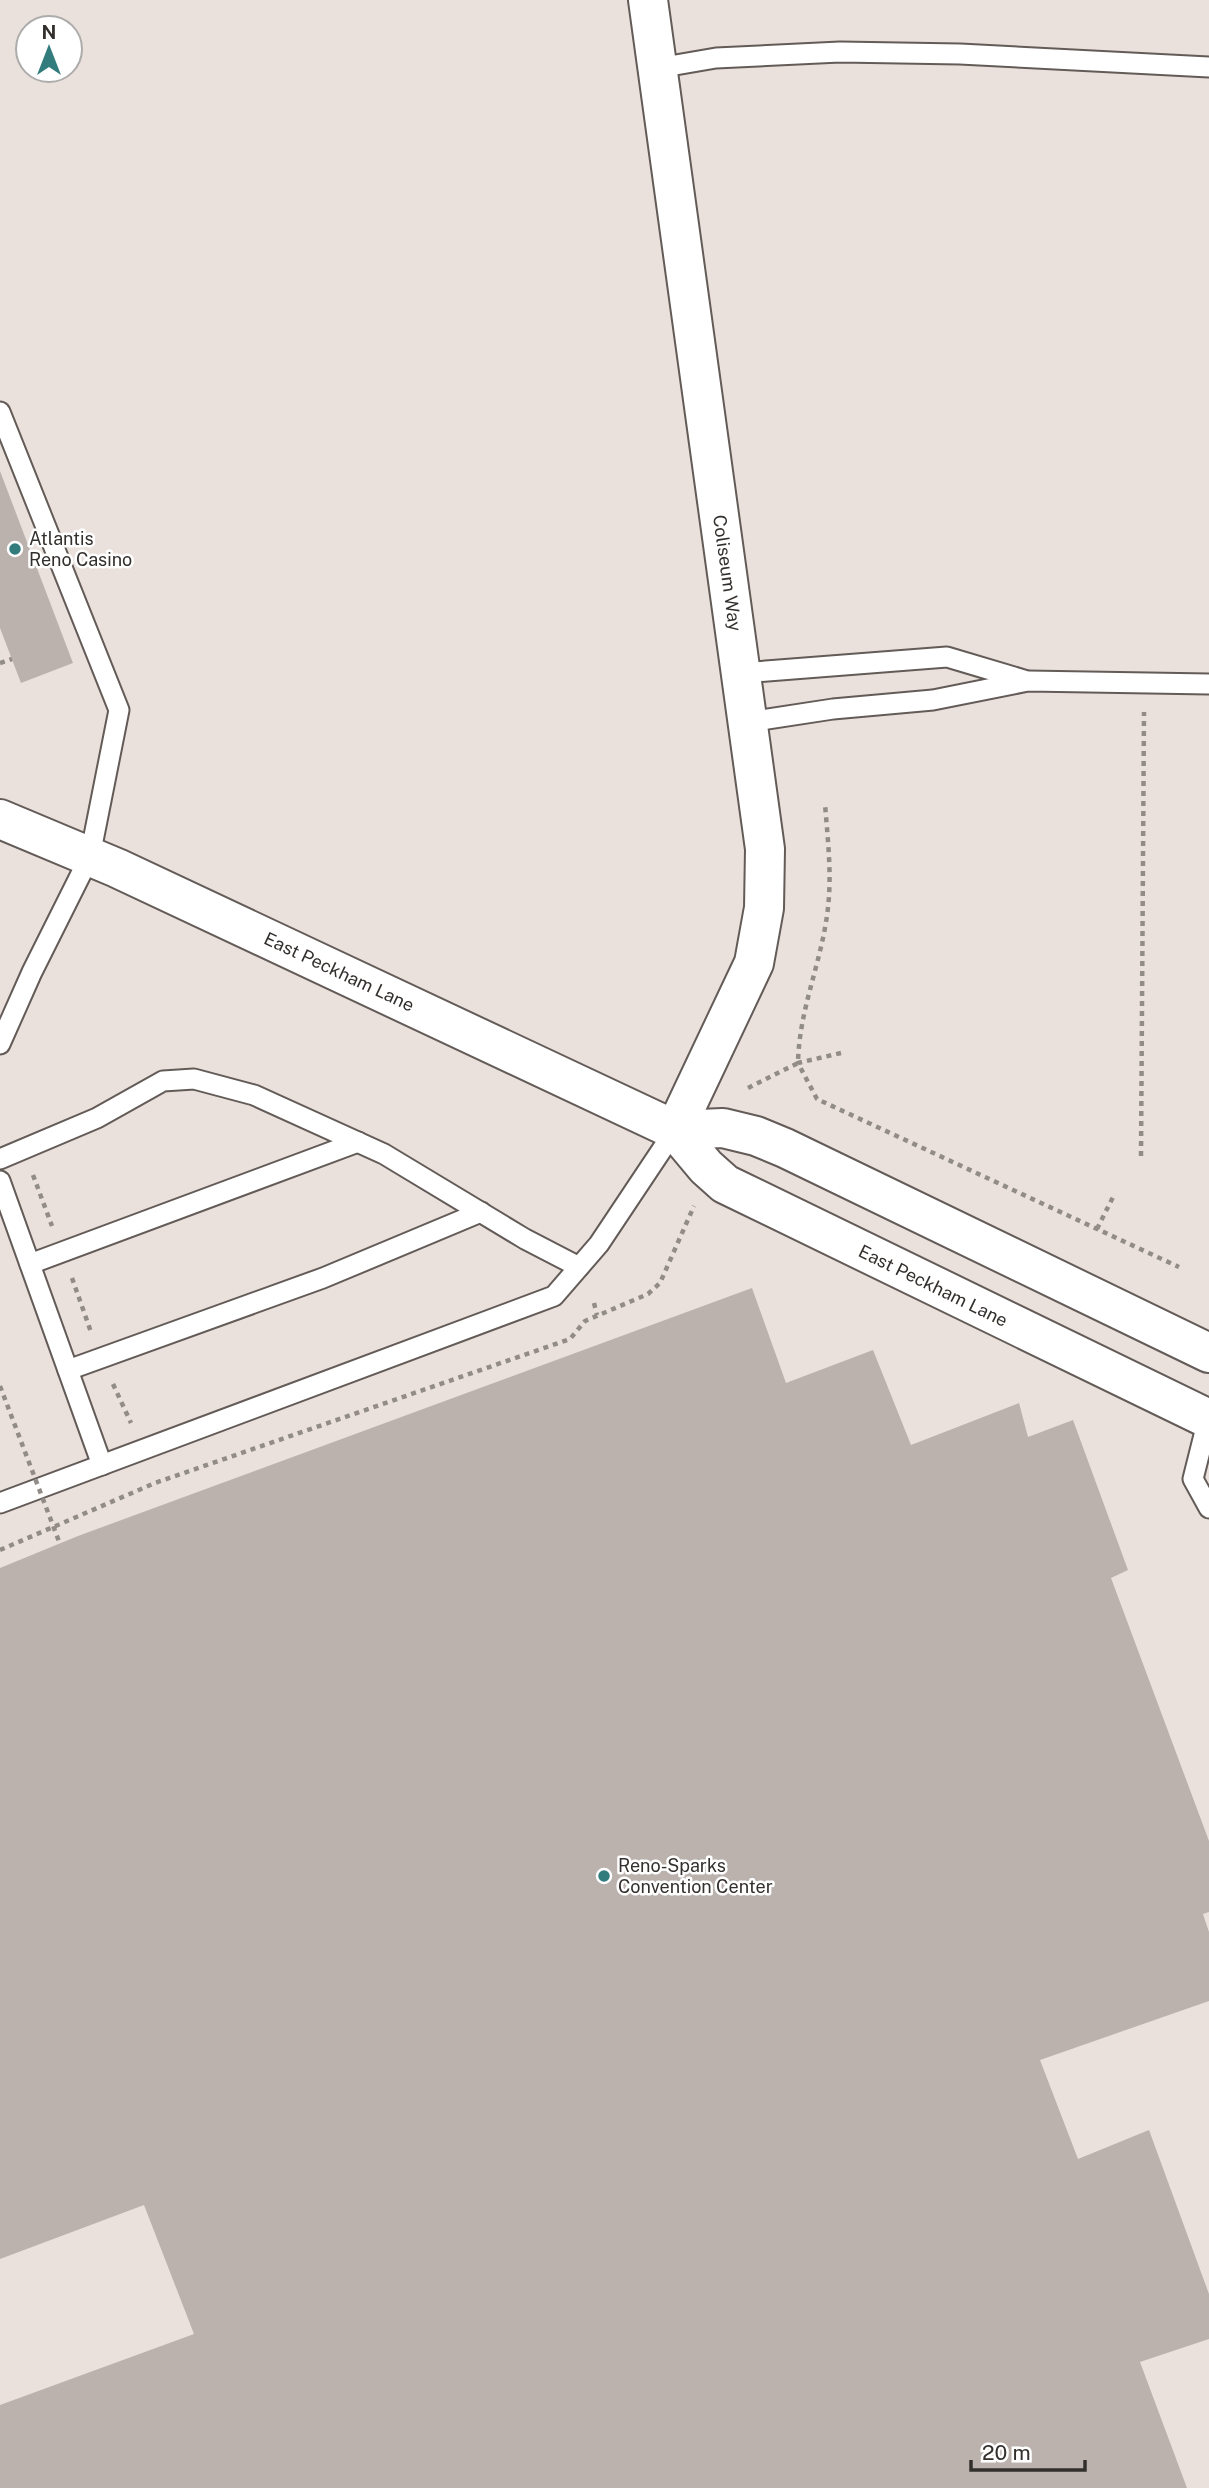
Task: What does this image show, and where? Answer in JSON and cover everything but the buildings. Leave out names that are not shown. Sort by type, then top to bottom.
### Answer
[{"type":"street","name":"Coliseum Way","points":[[648,0],[765,849],[764,908],[754,963],[675,1130]]},
{"type":"street","name":"East Peckham Lane","points":[[0,819],[90,856],[675,1130],[706,1167],[725,1184],[1209,1419]]},
{"type":"street","name":"East Peckham Lane","points":[[675,1130],[723,1128],[756,1136],[785,1148],[1209,1353]]},
{"type":"lane","points":[[658,68],[716,58],[840,52],[969,54],[1209,67]]},
{"type":"lane","points":[[0,412],[119,710],[90,856],[32,972],[0,1044]]},
{"type":"lane","points":[[741,673],[947,657],[1028,681]]},
{"type":"lane","points":[[747,722],[834,709],[933,700],[1028,681],[1209,684]]},
{"type":"lane","points":[[0,1159],[97,1118],[163,1081],[194,1079],[254,1094],[384,1154],[525,1239],[579,1267]]},
{"type":"lane","points":[[0,1503],[554,1296],[599,1244],[675,1130]]},
{"type":"lane","points":[[30,1264],[358,1142]]},
{"type":"lane","points":[[0,1181],[102,1465]]},
{"type":"lane","points":[[68,1370],[323,1278],[481,1212]]},
{"type":"lane","points":[[1209,1419],[1193,1479],[1209,1508]]},
{"type":"path","points":[[0,663],[12,659]]},
{"type":"path","points":[[1141,1156],[1144,683]]},
{"type":"path","points":[[825,804],[831,868],[827,920],[812,988],[802,1014],[797,1063],[817,1099],[1179,1268]]},
{"type":"path","points":[[748,1088],[797,1063],[841,1052]]},
{"type":"path","points":[[32,1171],[56,1236]]},
{"type":"path","points":[[1097,1229],[1114,1195]]},
{"type":"path","points":[[0,1550],[155,1483],[570,1339],[585,1321],[648,1294],[660,1283],[694,1205]]},
{"type":"path","points":[[71,1274],[93,1338]]},
{"type":"path","points":[[594,1303],[597,1315]]},
{"type":"path","points":[[109,1377],[132,1425]]},
{"type":"path","points":[[0,1386],[60,1544]]},
{"type":"place","name":"Atlantis Reno Casino","points":[[15,549]]},
{"type":"place","name":"Reno-Sparks Convention Center","points":[[604,1876]]}]
